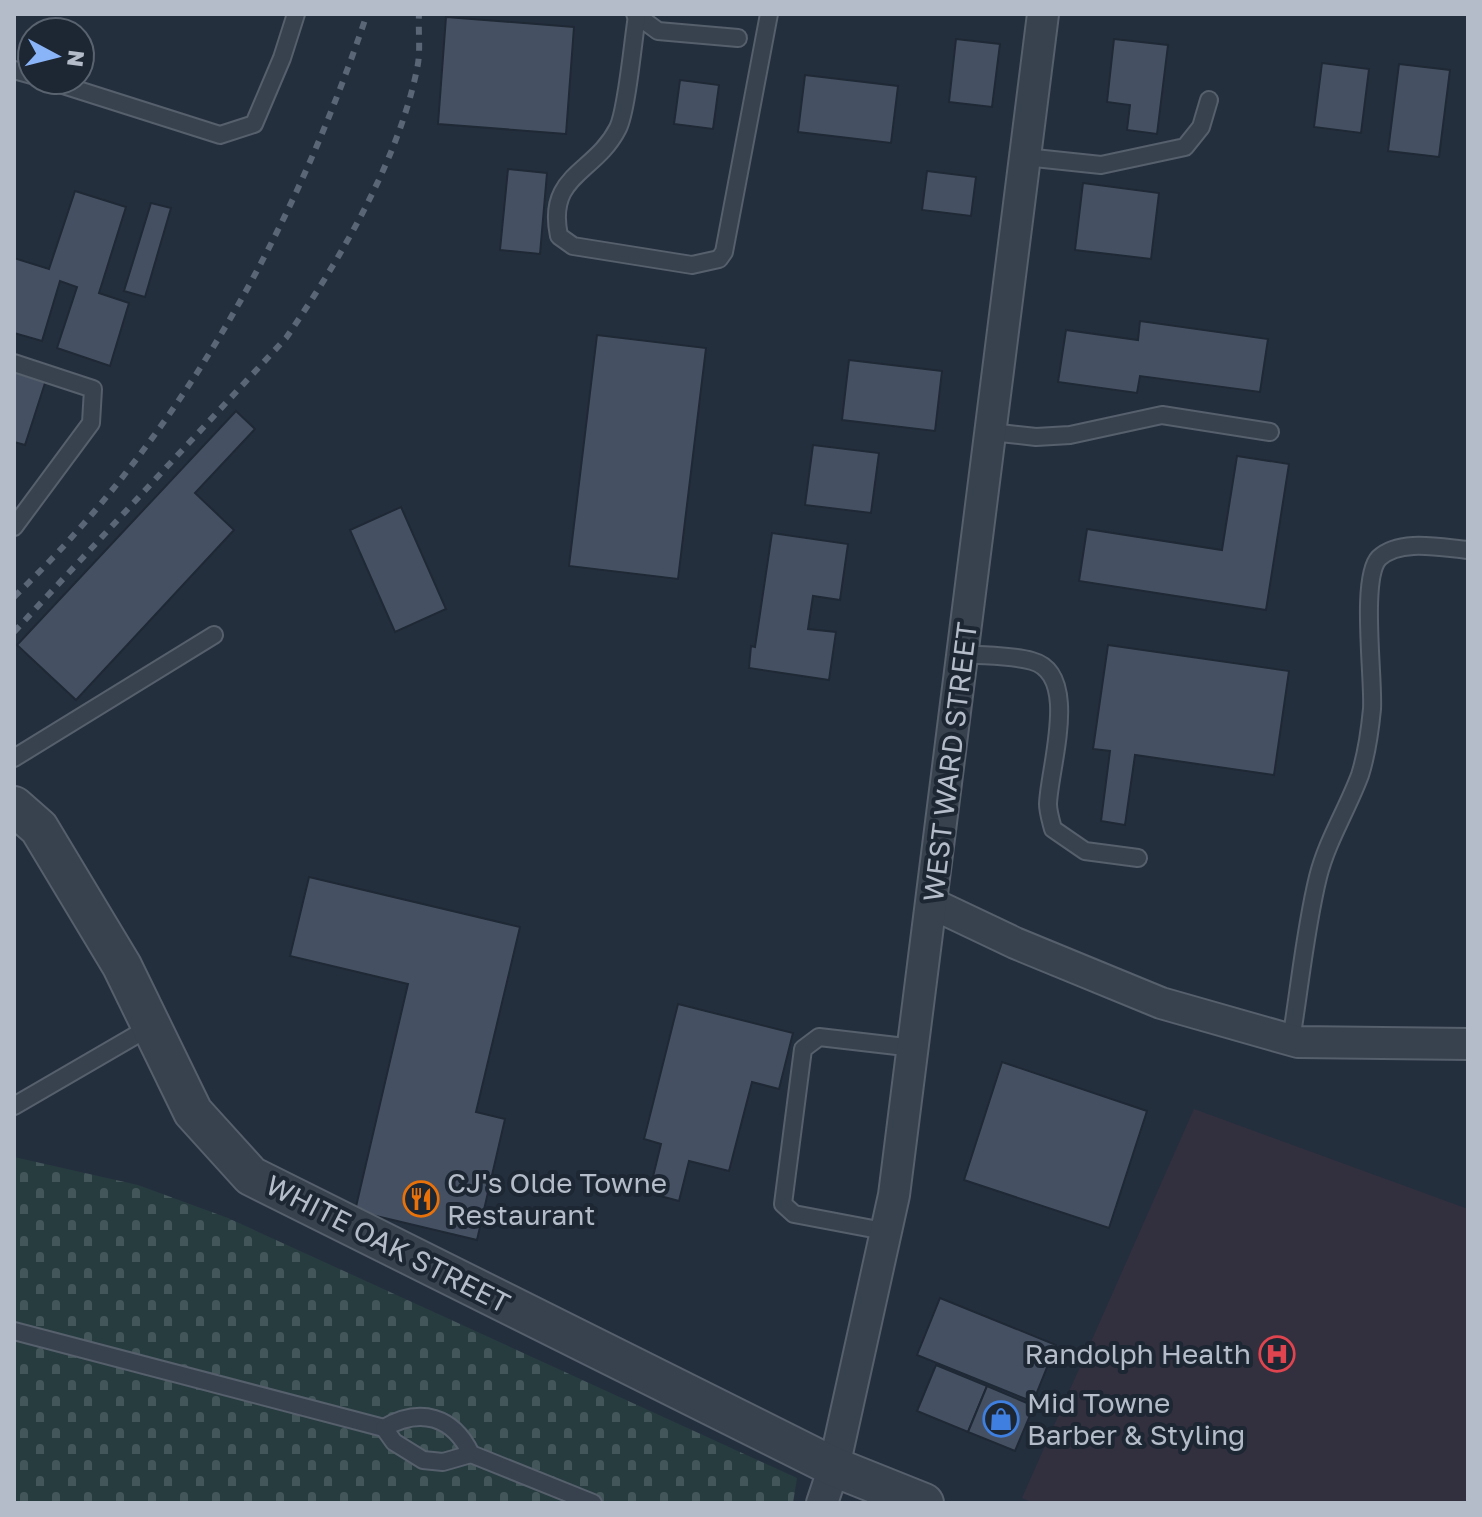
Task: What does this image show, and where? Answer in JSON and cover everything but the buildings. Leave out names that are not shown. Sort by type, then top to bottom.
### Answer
[{"type":"street","name":"WEST WARD STREET","points":[[822,1503],[834,1467],[889,1232],[933,904],[1043,14]]},
{"type":"street","name":"WHITE OAK STREET","points":[[14,806],[39,828],[122,966],[193,1112],[251,1176],[834,1467],[924,1503]]},
{"type":"street","points":[[933,904],[1015,943],[1161,1003],[1291,1040],[1468,1044]]},
{"type":"lane","points":[[96,96],[220,135],[254,124],[282,58],[296,14]]},
{"type":"lane","points":[[738,38],[658,31],[636,15],[619,126],[589,166],[562,188],[556,205],[559,236],[573,246],[692,265],[719,259],[724,252],[769,14]]},
{"type":"lane","points":[[1025,157],[1101,165],[1185,147],[1201,127],[1209,100]]},
{"type":"lane","points":[[14,363],[93,389],[91,423],[14,527]]},
{"type":"lane","points":[[991,432],[1036,437],[1070,435],[1162,415],[1270,432]]},
{"type":"lane","points":[[1291,1040],[1318,877],[1338,821],[1360,774],[1369,722],[1373,569],[1379,558],[1394,549],[1468,550]]},
{"type":"lane","points":[[14,758],[214,635]]},
{"type":"lane","points":[[964,654],[1033,661],[1048,669],[1058,686],[1059,707],[1048,807],[1053,829],[1066,842],[1085,851],[1138,858]]},
{"type":"lane","points":[[14,1106],[150,1027]]},
{"type":"lane","points":[[889,1232],[794,1214],[783,1204],[803,1049],[819,1037],[914,1048]]},
{"type":"lane","points":[[14,1331],[384,1428],[412,1416],[433,1418],[457,1429],[471,1454]]},
{"type":"lane","points":[[384,1428],[394,1442],[423,1460],[443,1462],[471,1454],[593,1503]]},
{"type":"shaded area","name":"Randolph Health","points":[[1194,1109],[1468,1209],[1468,1503],[1033,1503],[1022,1498]]},
{"type":"green space","points":[[14,1157],[138,1185],[228,1218],[797,1478],[793,1503],[14,1503]]},
{"type":"railway","points":[[14,597],[74,535],[129,469],[225,327],[267,252],[304,174],[338,95],[367,14]]},
{"type":"railway","points":[[14,632],[286,338],[306,308],[346,244],[396,139],[417,69],[419,14]]},
{"type":"place","name":"CJ's Olde Towne Restaurant","points":[[421,1199]]},
{"type":"place","name":"Randolph Health","points":[[1277,1354]]},
{"type":"place","name":"Mid Towne Barber & Styling","points":[[1001,1419]]}]
